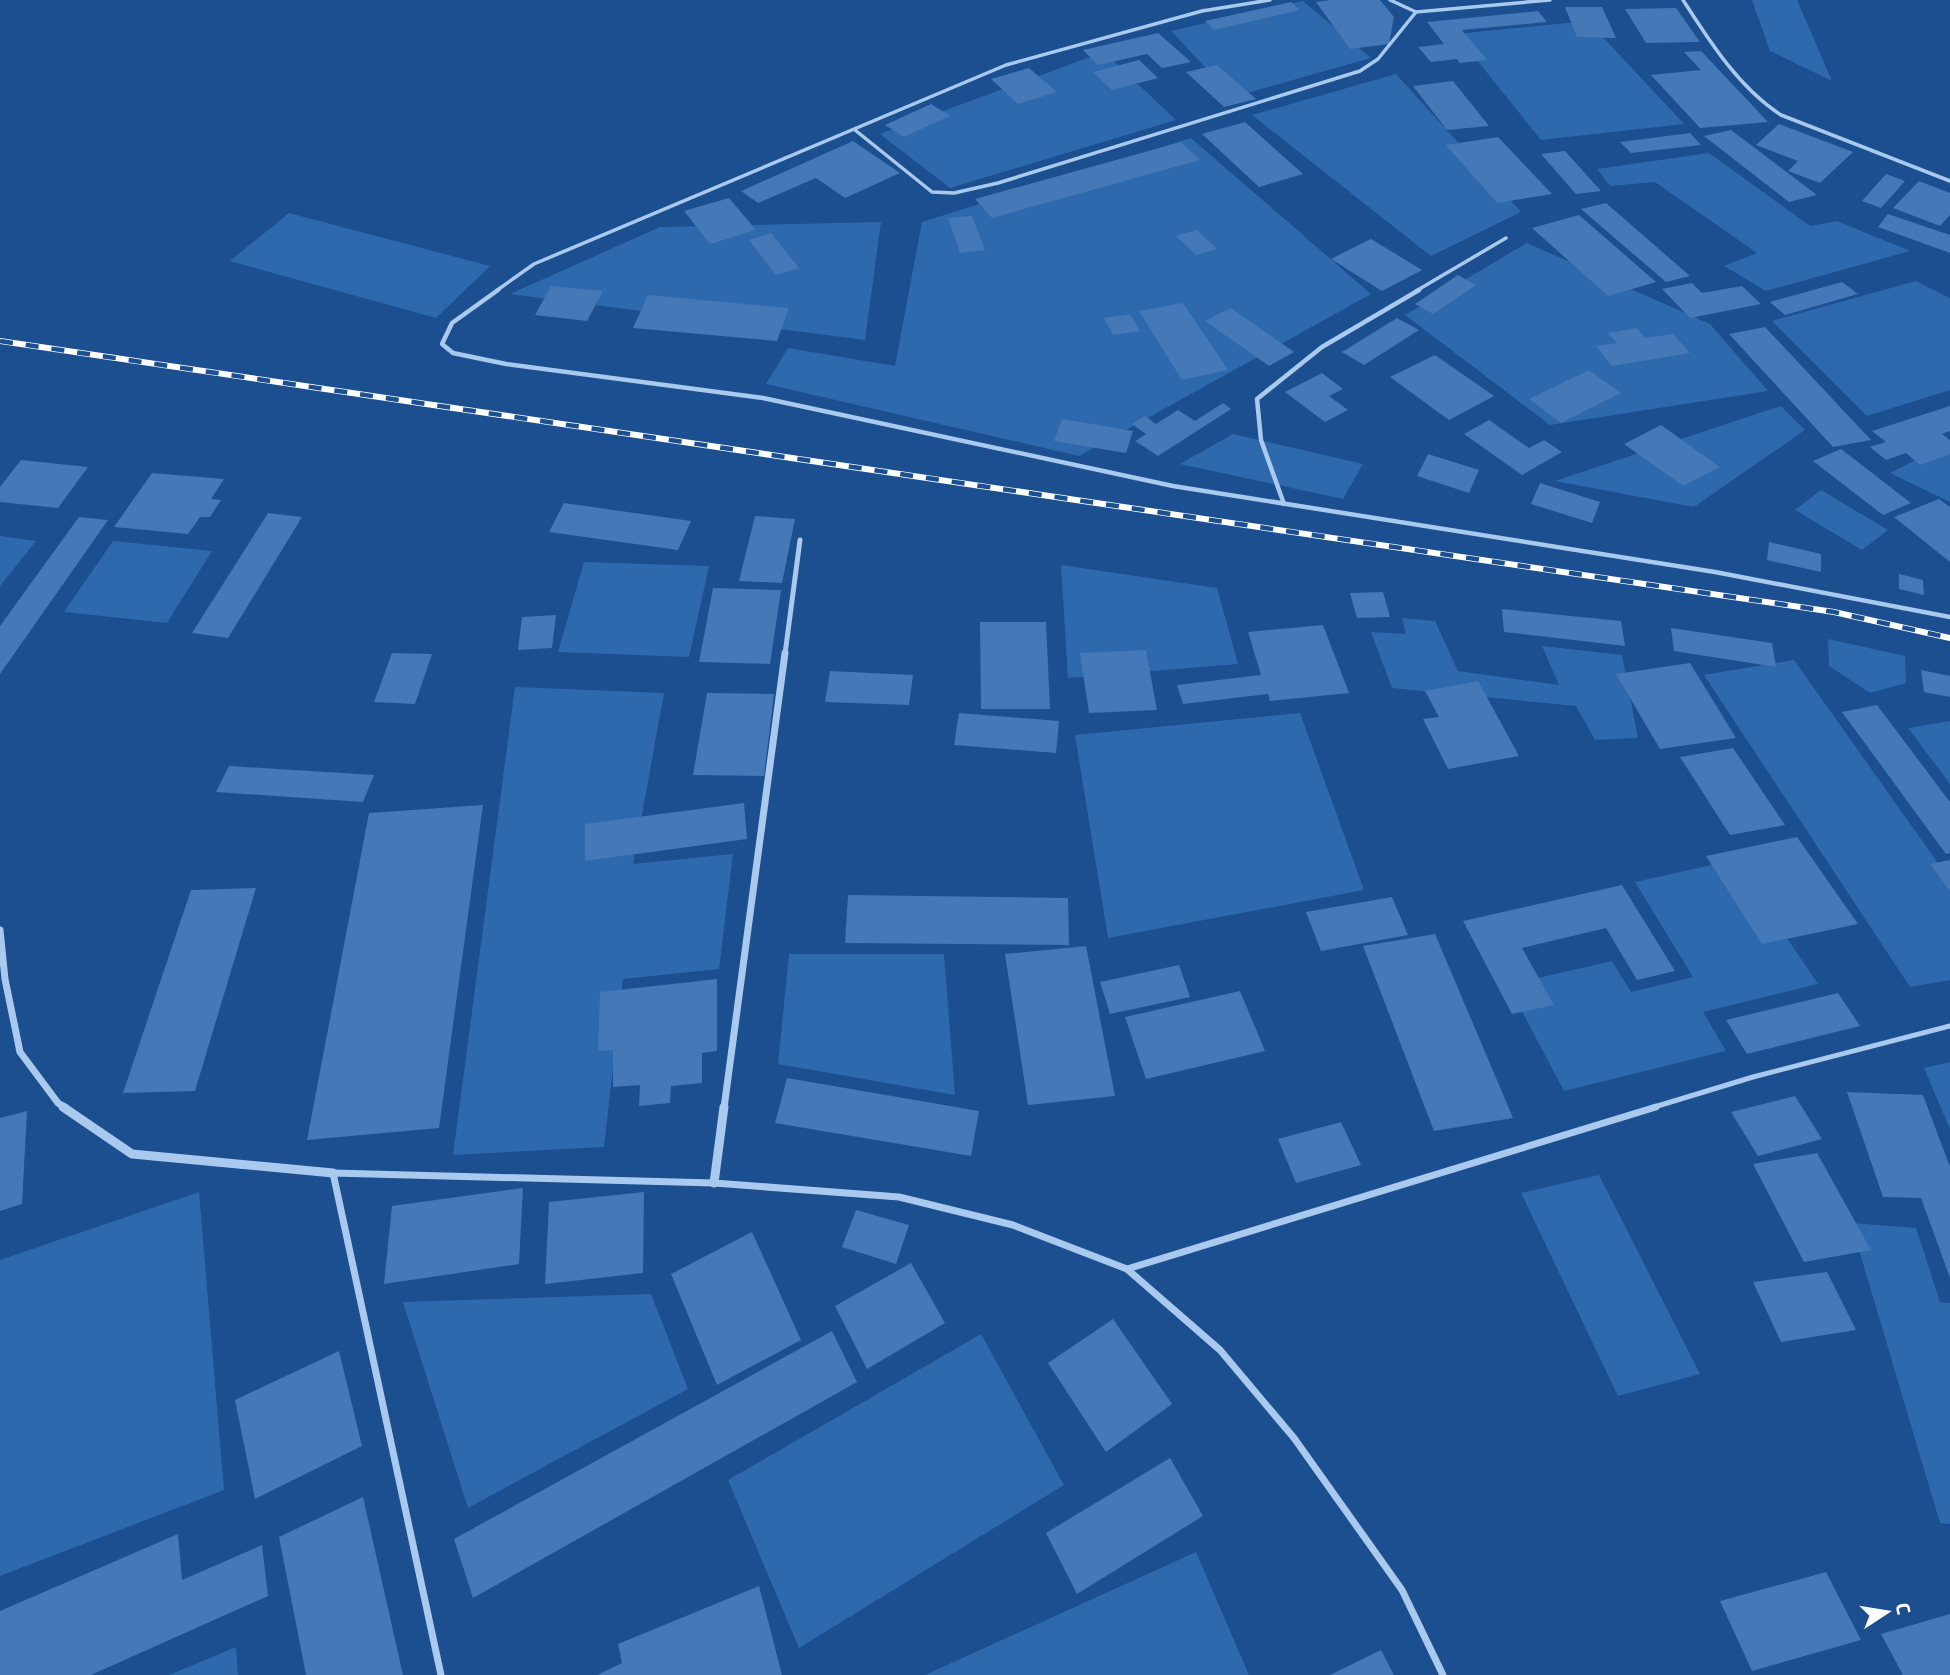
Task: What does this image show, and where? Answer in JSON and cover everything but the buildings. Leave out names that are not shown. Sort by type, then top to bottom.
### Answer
[{"type":"street","points":[[713,1183],[800,540]]},
{"type":"street","points":[[0,930],[5,979],[20,1052],[58,1103],[132,1154],[333,1173]]},
{"type":"lane","points":[[1270,0],[1202,11],[1006,65],[534,264],[452,323],[442,344],[453,353],[506,364],[763,398],[1173,486],[1714,572],[1950,617]]},
{"type":"lane","points":[[1391,0],[1416,12],[1550,0]]},
{"type":"lane","points":[[1683,0],[1714,47],[1761,102],[1781,115],[1950,181]]},
{"type":"lane","points":[[855,130],[932,192],[954,193],[1011,179],[1360,71],[1378,58],[1416,12]]},
{"type":"lane","points":[[1284,504],[1265,456],[1257,422],[1257,399],[1322,347],[1506,237]]},
{"type":"lane","points":[[1128,1269],[1753,1077],[1950,1026]]},
{"type":"lane","points":[[441,1675],[333,1173],[713,1183],[899,1197],[1013,1226],[1128,1269],[1220,1350],[1294,1438],[1402,1590],[1443,1675]]},
{"type":"shaded area","points":[[1752,0],[1797,0],[1832,81],[1770,51]]},
{"type":"shaded area","points":[[1303,1],[1371,58],[1233,97],[1171,31]]},
{"type":"shaded area","points":[[1588,21],[1684,124],[1541,140],[1456,34]]},
{"type":"shaded area","points":[[1104,52],[1176,120],[950,188],[880,134]]},
{"type":"shaded area","points":[[1396,74],[1521,212],[1431,256],[1252,115]]},
{"type":"shaded area","points":[[1191,138],[1371,294],[1079,456],[766,384],[788,348],[895,366],[922,222]]},
{"type":"shaded area","points":[[1709,153],[1810,226],[1837,221],[1910,251],[1766,291],[1724,266],[1757,253],[1655,182],[1610,186],[1597,169]]},
{"type":"shaded area","points":[[289,213],[490,266],[436,318],[230,261]]},
{"type":"shaded area","points":[[881,222],[865,340],[510,294],[660,227]]},
{"type":"shaded area","points":[[1527,243],[1710,324],[1768,391],[1550,425],[1405,315]]},
{"type":"shaded area","points":[[1916,281],[1950,298],[1950,390],[1867,416],[1772,321]]},
{"type":"shaded area","points":[[1781,406],[1805,430],[1694,507],[1555,481]]},
{"type":"shaded area","points":[[1233,434],[1363,464],[1343,499],[1180,464]]},
{"type":"shaded area","points":[[1950,443],[1950,502],[1890,473]]},
{"type":"shaded area","points":[[1821,490],[1888,530],[1862,550],[1795,510]]},
{"type":"shaded area","points":[[0,536],[36,541],[0,586]]},
{"type":"shaded area","points":[[113,541],[212,551],[167,623],[64,612]]},
{"type":"shaded area","points":[[584,562],[709,566],[689,657],[558,652]]},
{"type":"shaded area","points":[[1061,565],[1217,588],[1238,664],[1068,678]]},
{"type":"shaded area","points":[[1402,618],[1435,621],[1458,671],[1559,685],[1542,646],[1622,655],[1638,738],[1595,740],[1576,706],[1392,688],[1371,632],[1406,634]]},
{"type":"shaded area","points":[[1828,639],[1905,656],[1906,683],[1870,693],[1829,666]]},
{"type":"shaded area","points":[[1794,660],[1950,880],[1950,980],[1910,987],[1704,675]]},
{"type":"shaded area","points":[[515,687],[664,693],[633,864],[733,854],[719,969],[623,979],[604,1147],[453,1155]]},
{"type":"shaded area","points":[[1300,713],[1364,890],[1108,938],[1075,735]]},
{"type":"shaded area","points":[[1950,721],[1950,784],[1908,728]]},
{"type":"shaded area","points":[[1721,863],[1780,928],[1818,984],[1703,1012],[1726,1051],[1564,1091],[1508,985],[1612,961],[1631,992],[1693,977],[1635,882]]},
{"type":"shaded area","points":[[789,954],[944,954],[955,1095],[778,1064]]},
{"type":"shaded area","points":[[1950,1062],[1950,1129],[1924,1068]]},
{"type":"shaded area","points":[[1599,1175],[1700,1374],[1618,1396],[1521,1193]]},
{"type":"shaded area","points":[[199,1192],[224,1490],[0,1576],[0,1260]]},
{"type":"shaded area","points":[[1851,1223],[1916,1228],[1940,1302],[1950,1303],[1950,1524],[1940,1523]]},
{"type":"shaded area","points":[[651,1294],[688,1389],[468,1508],[403,1302]]},
{"type":"shaded area","points":[[981,1334],[1064,1485],[799,1648],[728,1480]]},
{"type":"shaded area","points":[[1196,1552],[1249,1675],[925,1675]]},
{"type":"shaded area","points":[[236,1647],[238,1675],[169,1675]]},
{"type":"railway","points":[[0,341],[1834,612],[1950,638]]}]
